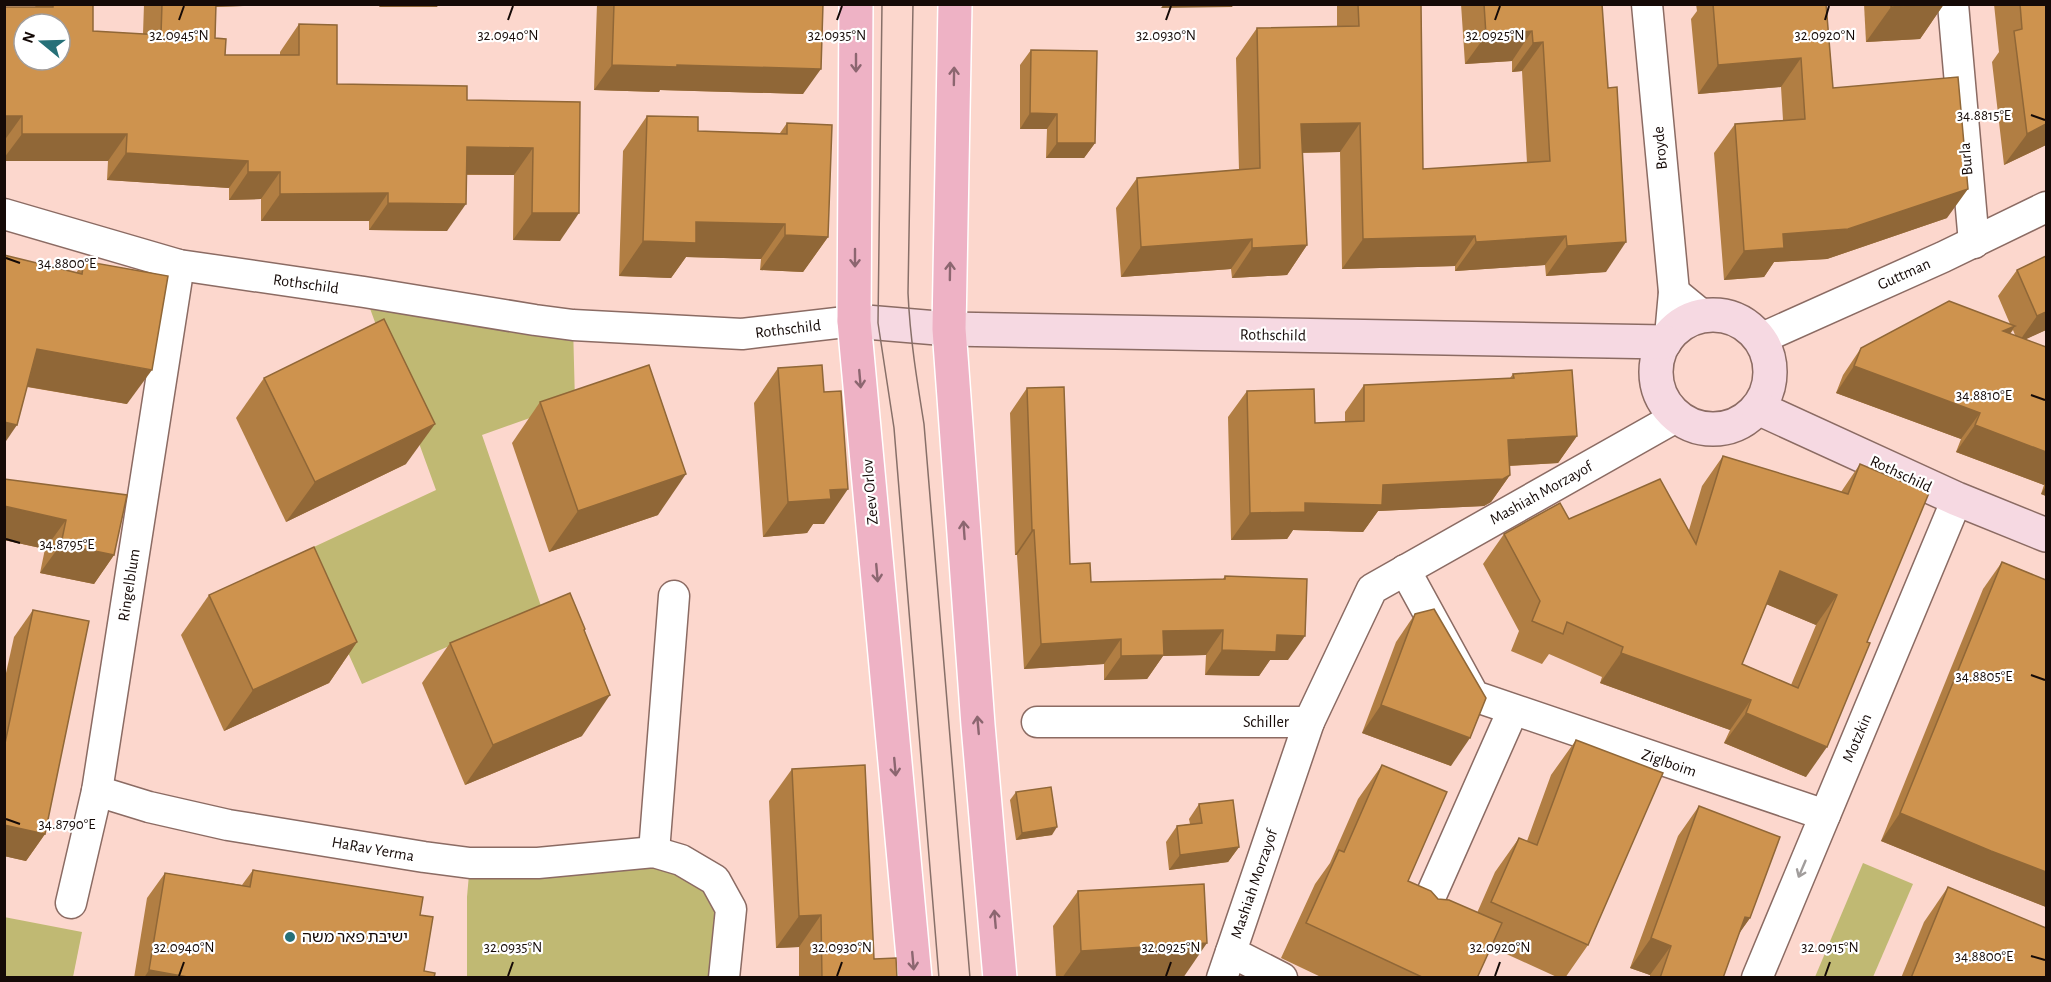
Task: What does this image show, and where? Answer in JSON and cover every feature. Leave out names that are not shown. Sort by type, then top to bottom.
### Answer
[{"type":"main road","name":"Zeev Orlov","points":[[856,4],[854,321],[915,978]]},
{"type":"main road","points":[[955,4],[949,329],[979,736],[1000,978]]},
{"type":"street","name":"Broyde","points":[[1647,4],[1674,292],[1667,339]]},
{"type":"street","name":"Burla","points":[[1953,4],[1974,243]]},
{"type":"street","name":"Guttman","points":[[1760,339],[1974,243],[2046,207]]},
{"type":"street","name":"Rothschild","points":[[4,214],[179,265],[573,325],[742,334],[854,321],[949,329],[1583,340],[1667,339]]},
{"type":"street","name":"Ringelblum","points":[[71,903],[97,790],[179,265]]},
{"type":"street","points":[[1674,292],[1702,315]]},
{"type":"street","points":[[1702,315],[1719,315],[1735,318],[1749,327],[1760,339],[1768,355],[1771,374],[1767,392],[1758,408],[1744,420],[1728,427],[1710,429],[1693,425],[1669,408],[1658,387],[1656,371],[1659,356],[1667,339],[1675,330],[1702,315]]},
{"type":"street","name":"Rothschild","points":[[1583,340],[1608,348],[1624,357],[1643,370],[1658,387]]},
{"type":"street","name":"Rothschild","points":[[1758,408],[1957,499],[2046,535]]},
{"type":"street","name":"Mashiah Morzayof","points":[[1405,570],[1678,416]]},
{"type":"street","name":"Motzkin","points":[[1757,978],[1957,499]]},
{"type":"street","name":"Ziglboim","points":[[1405,570],[1474,696],[1825,815]]},
{"type":"street","name":"Schiller","points":[[1037,722],[1309,722],[1372,589],[1405,570]]},
{"type":"street","points":[[654,852],[674,596]]},
{"type":"street","points":[[1421,918],[1513,710]]},
{"type":"street","name":"Mashiah Morzayof","points":[[1227,965],[1309,722]]},
{"type":"street","name":"HaRav Yerma","points":[[97,790],[149,807],[228,825],[424,858],[470,863],[538,863],[654,852],[681,860],[715,880],[731,909],[724,978]]},
{"type":"street","points":[[1227,965],[1282,978]]},
{"type":"shaded area","points":[[364,292],[573,325],[575,402],[482,435],[541,606],[362,684],[303,552],[436,490]]},
{"type":"shaded area","points":[[654,852],[715,880],[724,977],[467,978],[467,897],[470,863]]},
{"type":"shaded area","points":[[1863,863],[1913,884],[1873,977],[1815,977]]},
{"type":"shaded area","points":[[4,917],[82,932],[73,977],[5,977]]},
{"type":"building","points":[[93,4],[93,31],[161,35],[162,4],[216,4],[215,38],[226,39],[225,55],[299,55],[299,24],[337,25],[337,84],[467,86],[467,100],[580,102],[579,213],[532,213],[533,148],[467,147],[466,204],[388,203],[388,193],[280,194],[280,172],[248,172],[248,161],[126,153],[127,134],[22,134],[22,116],[4,116],[4,7]]},
{"type":"building","points":[[614,4],[823,4],[821,69],[612,65]]},
{"type":"building","points":[[1358,4],[1421,4],[1423,169],[1550,161],[1543,42],[1533,43],[1532,31],[1486,35],[1484,4],[1602,4],[1608,88],[1617,87],[1626,242],[1567,246],[1566,236],[1476,242],[1475,236],[1363,239],[1360,123],[1301,124],[1307,245],[1252,248],[1252,239],[1141,247],[1137,178],[1260,168],[1257,28],[1359,26]]},
{"type":"building","points":[[1713,4],[1826,4],[1833,88],[1958,77],[1968,189],[1848,229],[1783,234],[1784,248],[1744,251],[1735,124],[1805,119],[1801,58],[1718,65]]},
{"type":"building","points":[[1891,4],[1934,4],[1891,7]]},
{"type":"building","points":[[2020,4],[2046,4],[2046,124],[2027,134],[2014,31],[2022,29]]},
{"type":"building","points":[[1031,50],[1097,51],[1095,143],[1057,143],[1057,114],[1030,113]]},
{"type":"building","points":[[647,116],[698,117],[698,131],[787,134],[787,123],[832,125],[828,237],[785,235],[785,224],[696,222],[696,243],[643,241]]},
{"type":"building","points":[[4,255],[82,274],[84,261],[168,276],[152,370],[37,349],[17,425],[4,422]]},
{"type":"building","points":[[2046,256],[2046,312],[2037,316],[2017,270]]},
{"type":"building","points":[[1949,301],[2015,326],[2003,331],[2046,347],[2046,452],[1975,425],[1980,413],[1854,366],[1861,348]]},
{"type":"building","points":[[384,319],[435,424],[315,482],[264,378]]},
{"type":"building","points":[[649,365],[686,474],[578,511],[540,402]]},
{"type":"building","points":[[822,365],[824,392],[841,391],[848,489],[830,490],[831,499],[788,502],[778,368]]},
{"type":"building","points":[[1572,370],[1577,436],[1508,440],[1510,475],[1503,479],[1383,485],[1382,505],[1305,503],[1305,512],[1250,513],[1247,391],[1314,389],[1315,423],[1364,421],[1364,385],[1514,378],[1513,374]]},
{"type":"building","points":[[1064,387],[1070,564],[1090,563],[1091,582],[1225,579],[1225,576],[1307,579],[1305,636],[1277,635],[1276,652],[1222,650],[1223,630],[1163,631],[1164,655],[1121,656],[1121,639],[1041,644],[1034,530],[1032,530],[1027,388]]},
{"type":"building","points":[[1723,456],[1848,494],[1860,464],[1929,493],[1867,642],[1870,643],[1827,747],[1746,713],[1751,700],[1621,653],[1623,647],[1567,622],[1563,634],[1532,621],[1540,601],[1504,534],[1560,503],[1569,519],[1660,479],[1696,544]],"holes":[[[1780,571],[1837,595],[1798,688],[1742,664]]]},
{"type":"building","points":[[4,479],[127,495],[114,555],[61,544],[66,520],[4,506]]},
{"type":"building","points":[[314,547],[357,642],[253,690],[209,595]]},
{"type":"building","points":[[2002,562],[2046,580],[2046,872],[1900,813]]},
{"type":"building","points":[[570,593],[610,695],[493,745],[450,643]]},
{"type":"building","points":[[1434,609],[1486,698],[1470,738],[1381,705],[1415,614]]},
{"type":"building","points":[[33,610],[89,621],[45,834],[4,825],[4,748]]},
{"type":"building","points":[[1576,740],[1663,773],[1588,945],[1491,902],[1519,838],[1537,845]]},
{"type":"building","points":[[865,765],[874,959],[896,958],[897,978],[822,978],[821,915],[799,916],[792,769]]},
{"type":"building","points":[[1382,765],[1447,792],[1408,881],[1431,891],[1438,899],[1449,900],[1502,923],[1477,978],[1424,978],[1306,923],[1339,850],[1344,852]]},
{"type":"building","points":[[1051,787],[1057,827],[1022,833],[1016,792]]},
{"type":"building","points":[[1233,800],[1239,847],[1180,855],[1177,826],[1202,823],[1199,804]]},
{"type":"building","points":[[1699,806],[1780,837],[1750,918],[1745,917],[1723,978],[1660,978],[1671,946],[1651,938]]},
{"type":"building","name":"ישיבת פאר משה","points":[[253,870],[423,897],[420,915],[433,917],[424,971],[435,973],[434,978],[193,978],[149,970],[165,873],[250,887]]},
{"type":"building","points":[[1204,884],[1207,943],[1081,951],[1078,891]]},
{"type":"building","points":[[1948,887],[2046,928],[2046,978],[1911,978]]},
{"type":"tram line","points":[[882,4],[878,323],[894,428],[939,978]]},
{"type":"tram line","points":[[913,4],[908,293],[914,359],[924,424],[970,978]]},
{"type":"place","name":"ישיבת פאר משה","points":[[290,937]]}]
